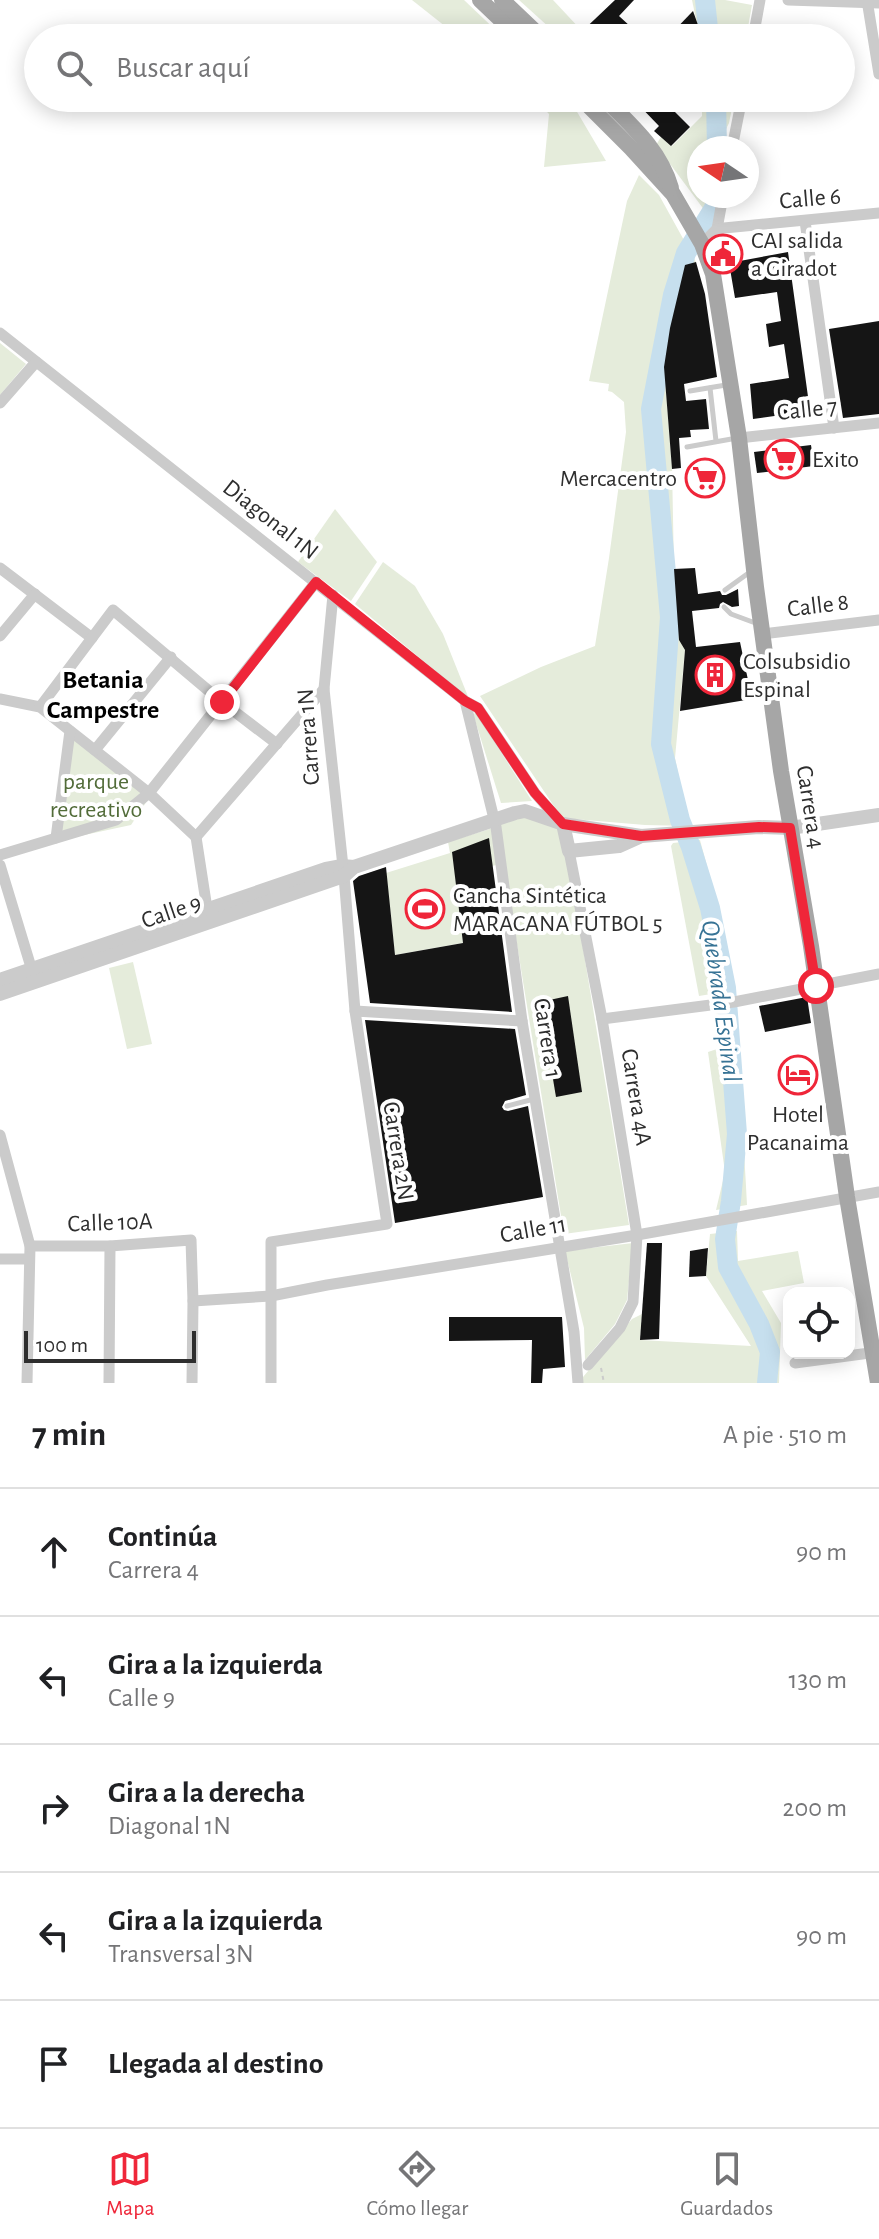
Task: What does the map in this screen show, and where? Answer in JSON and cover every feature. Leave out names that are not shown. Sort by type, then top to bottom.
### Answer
[{"type":"main road","points":[[480,0],[505,24]]},
{"type":"main road","points":[[502,0],[527,24]]},
{"type":"main road","points":[[595,112],[673,194]]},
{"type":"main road","points":[[618,112],[650,144],[665,168],[673,194]]},
{"type":"main road","name":"Carrera 4","points":[[673,194],[701,242],[713,274],[739,438],[790,828],[847,1197],[876,1352],[878,1383]]},
{"type":"street","points":[[756,24],[760,0]]},
{"type":"street","points":[[788,0],[871,2],[879,74]]},
{"type":"street","points":[[734,136],[739,112]]},
{"type":"street","points":[[701,242],[717,229],[721,208]]},
{"type":"street","name":"Calle 6","points":[[717,229],[879,213]]},
{"type":"street","points":[[805,221],[834,428]]},
{"type":"street","name":"Diagonal 1N","points":[[0,333],[465,701],[478,708],[535,793],[563,824]]},
{"type":"street","points":[[0,403],[36,362]]},
{"type":"street","name":"Calle 7","points":[[739,438],[879,423]]},
{"type":"street","points":[[0,568],[92,638]]},
{"type":"street","points":[[0,855],[116,820],[149,793],[316,582]]},
{"type":"street","points":[[0,636],[35,594]]},
{"type":"street","name":"Carrera 1N","points":[[333,595],[324,689],[346,869]]},
{"type":"street","points":[[40,707],[113,610],[277,744]]},
{"type":"street","name":"Calle 8","points":[[762,630],[879,620]]},
{"type":"street","points":[[95,750],[171,657]]},
{"type":"street","points":[[196,837],[324,689]]},
{"type":"street","points":[[0,699],[40,707],[149,793],[196,837],[208,914]]},
{"type":"street","name":"Carrera 1","points":[[465,701],[493,819],[522,1021],[574,1332],[578,1383]]},
{"type":"street","points":[[56,838],[70,731]]},
{"type":"street","name":"Calle 9","points":[[0,994],[34,975],[326,869],[346,869],[525,811],[563,824],[641,836],[759,827],[790,828],[879,815]]},
{"type":"street","name":"Carrera 4A","points":[[563,824],[602,1019],[637,1235],[633,1302],[620,1328],[588,1365]]},
{"type":"street","name":"Calle 9","points":[[569,851],[619,846],[641,836]]},
{"type":"street","points":[[0,865],[34,975]]},
{"type":"street","name":"Carrera 2N","points":[[271,1383],[271,1242],[387,1224],[355,1011],[346,869]]},
{"type":"street","points":[[602,1019],[734,1002],[879,974]]},
{"type":"street","name":"Calle 9","points":[[0,980],[34,975]]},
{"type":"street","points":[[355,1011],[522,1021]]},
{"type":"street","points":[[0,1135],[30,1246],[27,1383]]},
{"type":"street","name":"Calle 11","points":[[193,1301],[271,1296],[879,1192]]},
{"type":"street","name":"Calle 10A","points":[[30,1246],[110,1246],[191,1240],[193,1301]]},
{"type":"street","points":[[109,1383],[110,1246]]},
{"type":"street","points":[[0,1259],[29,1259]]},
{"type":"street","points":[[192,1383],[193,1301]]},
{"type":"street","points":[[795,1363],[876,1352]]},
{"type":"lane","points":[[690,391],[731,385]]},
{"type":"lane","points":[[710,388],[716,441]]},
{"type":"lane","points":[[687,447],[739,438]]},
{"type":"lane","points":[[725,590],[754,569]]},
{"type":"lane","points":[[724,607],[762,630]]},
{"type":"lane","points":[[507,1106],[535,1099]]},
{"type":"green space","points":[[412,0],[464,0],[489,24],[442,24]]},
{"type":"green space","points":[[519,0],[553,0],[575,24],[546,24]]},
{"type":"green space","points":[[692,0],[725,0],[752,5],[749,24],[697,24]]},
{"type":"green space","points":[[547,112],[577,112],[606,161],[544,167]]},
{"type":"green space","points":[[702,112],[731,112],[723,136],[687,136],[687,187],[656,145],[661,137],[672,146],[702,116]]},
{"type":"green space","points":[[639,175],[659,195],[696,262],[685,265],[664,367],[672,466],[679,637],[685,650],[675,758],[689,826],[562,818],[480,696],[595,646],[626,432],[624,402],[608,391],[609,384],[589,381],[627,201]]},
{"type":"green space","points":[[0,343],[26,364],[0,395]]},
{"type":"green space","points":[[335,509],[377,562],[351,601],[298,562]]},
{"type":"green space","points":[[383,562],[415,586],[443,634],[469,699],[355,604]]},
{"type":"green space","points":[[476,713],[532,801],[501,803],[473,714]]},
{"type":"green space","name":"parque recreativo","points":[[70,731],[151,795],[131,825],[61,840]]},
{"type":"green space","points":[[526,816],[559,827],[578,918],[629,1225],[564,1234],[497,821]]},
{"type":"green space","name":"Cancha Sintética MARACANA FÚTBOL 5","points":[[496,827],[501,864],[455,874],[463,943],[395,955],[386,873],[450,853],[448,842]]},
{"type":"green space","points":[[700,840],[716,900],[729,991],[699,996],[671,846],[673,843]]},
{"type":"green space","points":[[133,962],[152,1044],[127,1049],[109,968]]},
{"type":"green space","points":[[732,1008],[747,1205],[716,1210],[725,1172],[708,1052],[717,1049],[715,1011]]},
{"type":"green space","points":[[737,1231],[738,1261],[798,1251],[804,1283],[762,1291],[781,1323],[779,1383],[582,1383],[583,1377],[632,1319],[642,1314],[640,1340],[751,1346],[706,1276],[710,1234]]},
{"type":"green space","points":[[633,1243],[627,1300],[615,1324],[585,1360],[584,1328],[565,1251]]},
{"type":"building","points":[[615,0],[634,0],[619,16],[628,24],[590,24]]},
{"type":"building","points":[[693,11],[698,24],[680,24]]},
{"type":"building","points":[[646,112],[675,112],[690,127],[671,146],[654,131],[659,126]]},
{"type":"building","points":[[788,252],[810,411],[753,419],[750,384],[789,378],[784,344],[769,347],[766,324],[781,321],[777,292],[735,298],[729,263]]},
{"type":"building","points":[[696,262],[705,294],[717,377],[684,384],[686,401],[706,399],[709,429],[690,430],[691,437],[679,438],[681,468],[672,469],[664,367],[685,265]]},
{"type":"building","points":[[879,321],[879,414],[843,418],[829,329]]},
{"type":"building","name":"Exito","points":[[811,445],[814,466],[757,473],[754,452]]},
{"type":"building","name":"Colsubsidio Espinal","points":[[695,568],[698,594],[720,591],[726,595],[738,589],[739,606],[732,607],[723,602],[719,608],[692,611],[696,647],[740,642],[752,699],[680,711],[685,650],[679,640],[674,569]]},
{"type":"building","points":[[489,838],[512,1012],[370,1003],[353,881],[386,867],[395,955],[463,943],[452,852]]},
{"type":"building","points":[[568,996],[582,1092],[556,1097],[540,1002]]},
{"type":"building","points":[[807,997],[811,1023],[765,1032],[759,1006]]},
{"type":"building","points":[[365,1020],[515,1029],[526,1095],[505,1101],[502,1107],[508,1111],[528,1106],[543,1197],[395,1223]]},
{"type":"building","points":[[647,1243],[662,1243],[659,1339],[640,1340]]},
{"type":"building","points":[[708,1248],[706,1276],[689,1277],[690,1251]]},
{"type":"building","points":[[449,1317],[562,1317],[565,1367],[543,1369],[542,1383],[531,1383],[532,1340],[449,1341]]},
{"type":"waterway","name":"Quebrada Espinal","points":[[705,0],[708,24]]},
{"type":"waterway","name":"Quebrada Espinal","points":[[716,112],[717,136]]},
{"type":"waterway","name":"Quebrada Espinal","points":[[714,208],[686,253],[673,295],[651,409],[670,617],[661,744],[680,820],[710,908],[726,988],[737,1134],[725,1239],[728,1267],[759,1324],[770,1352],[767,1383]]},
{"type":"place","name":"CAI salida a Giradot","points":[[723,254]]},
{"type":"place","name":"Exito","points":[[784,459]]},
{"type":"place","name":"Mercacentro","points":[[705,478]]},
{"type":"place","name":"Colsubsidio Espinal","points":[[715,675]]},
{"type":"place","name":"Cancha Sintética MARACANA FÚTBOL 5","points":[[425,909]]},
{"type":"place","name":"Hotel Pacanaima","points":[[798,1075]]},
{"type":"district","name":"Betania Campestre","points":[[103,694]]},
{"type":"route","points":[[222,702],[316,582],[465,701],[478,708],[535,793],[563,824],[641,836],[759,827],[790,828],[816,986]]}]
